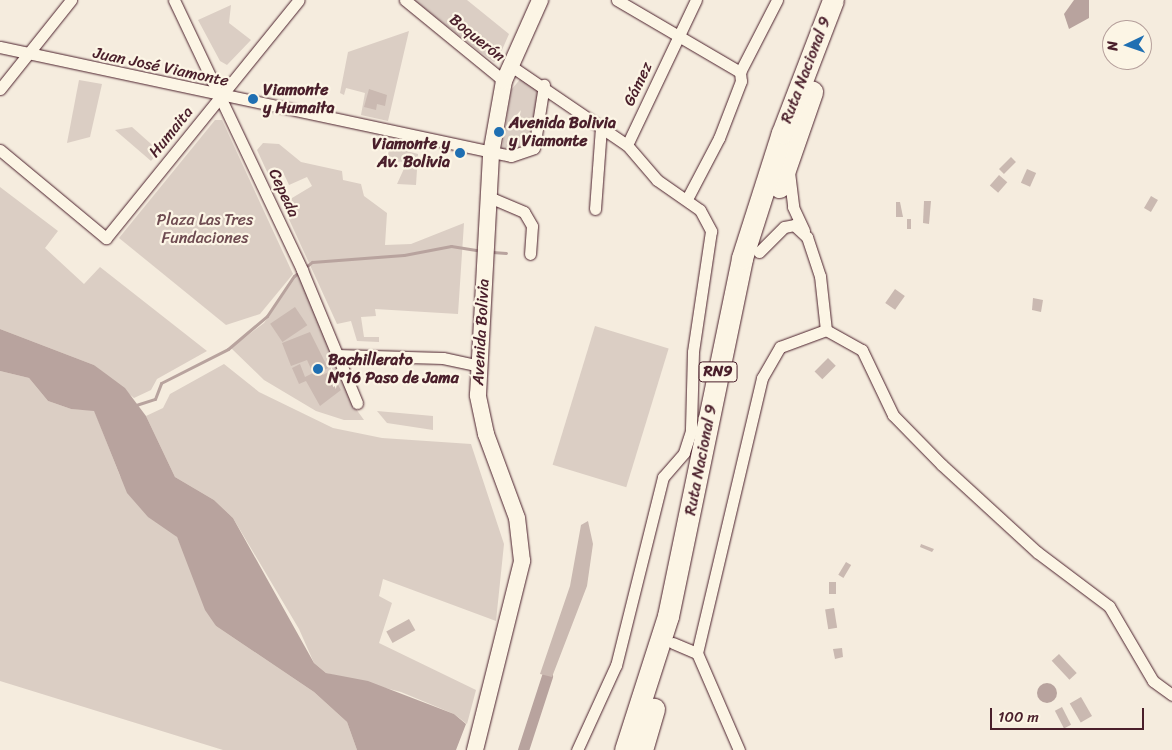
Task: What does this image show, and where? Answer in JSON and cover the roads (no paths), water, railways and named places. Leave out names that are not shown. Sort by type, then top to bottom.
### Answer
[{"type":"highway","name":"Ruta Nacional 9","points":[[625,750],[668,616],[742,258],[782,133],[833,0]]},
{"type":"highway","name":"Ruta Nacional 9","points":[[642,750],[673,643],[759,252],[788,163],[847,0]]},
{"type":"street","points":[[0,89],[71,0]]},
{"type":"street","name":"Cepeda","points":[[174,0],[220,96],[357,403]]},
{"type":"street","name":"Humaita","points":[[0,150],[106,238],[299,0]]},
{"type":"street","name":"Boquerón","points":[[405,0],[504,81]]},
{"type":"street","name":"Avenida Bolivia","points":[[476,745],[518,591],[523,548],[510,494],[481,416],[477,365],[488,227],[491,154],[504,81],[540,0]]},
{"type":"street","name":"Gámez","points":[[627,145],[696,0]]},
{"type":"street","points":[[687,199],[719,138],[741,81],[740,72],[777,0]]},
{"type":"street","points":[[622,1],[678,37],[740,72]]},
{"type":"street","name":"Juan José Viamonte","points":[[0,47],[491,154],[511,156],[534,148],[544,85]]},
{"type":"street","points":[[511,66],[544,85],[627,145],[657,180],[687,199],[706,218],[711,231],[693,352],[691,431],[684,452],[663,476],[616,665],[577,750]]},
{"type":"street","points":[[595,209],[601,128]]},
{"type":"street","points":[[788,163],[793,207],[807,237],[821,285],[826,330]]},
{"type":"street","points":[[489,197],[524,212],[532,226],[530,254]]},
{"type":"street","points":[[759,252],[784,227],[794,225],[807,237]]},
{"type":"street","points":[[739,750],[697,654],[762,378],[780,347],[826,330],[862,350],[893,414],[942,465],[1037,552],[1109,606],[1153,681],[1172,695]]},
{"type":"street","points":[[337,355],[443,358],[477,365]]},
{"type":"street","points":[[673,643],[697,654]]},
{"type":"waterway","points":[[136,405],[155,399],[161,383],[228,349],[267,316],[294,276],[312,262],[404,255],[451,246],[481,251]]},
{"type":"waterway","points":[[492,252],[506,253]]},
{"type":"waterway","points":[[523,750],[547,676]]},
{"type":"place","name":"Viamonte y Humaita","points":[[253,99]]},
{"type":"place","name":"Avenida Bolivia y Viamonte","points":[[499,132]]},
{"type":"place","name":"Viamonte y Av. Bolivia","points":[[460,153]]},
{"type":"place","name":"Bachillerato Nº16 Paso de Jama","points":[[318,369]]},
{"type":"park label","name":"Plaza Las Tres Fundaciones","points":[[205,229]]}]
